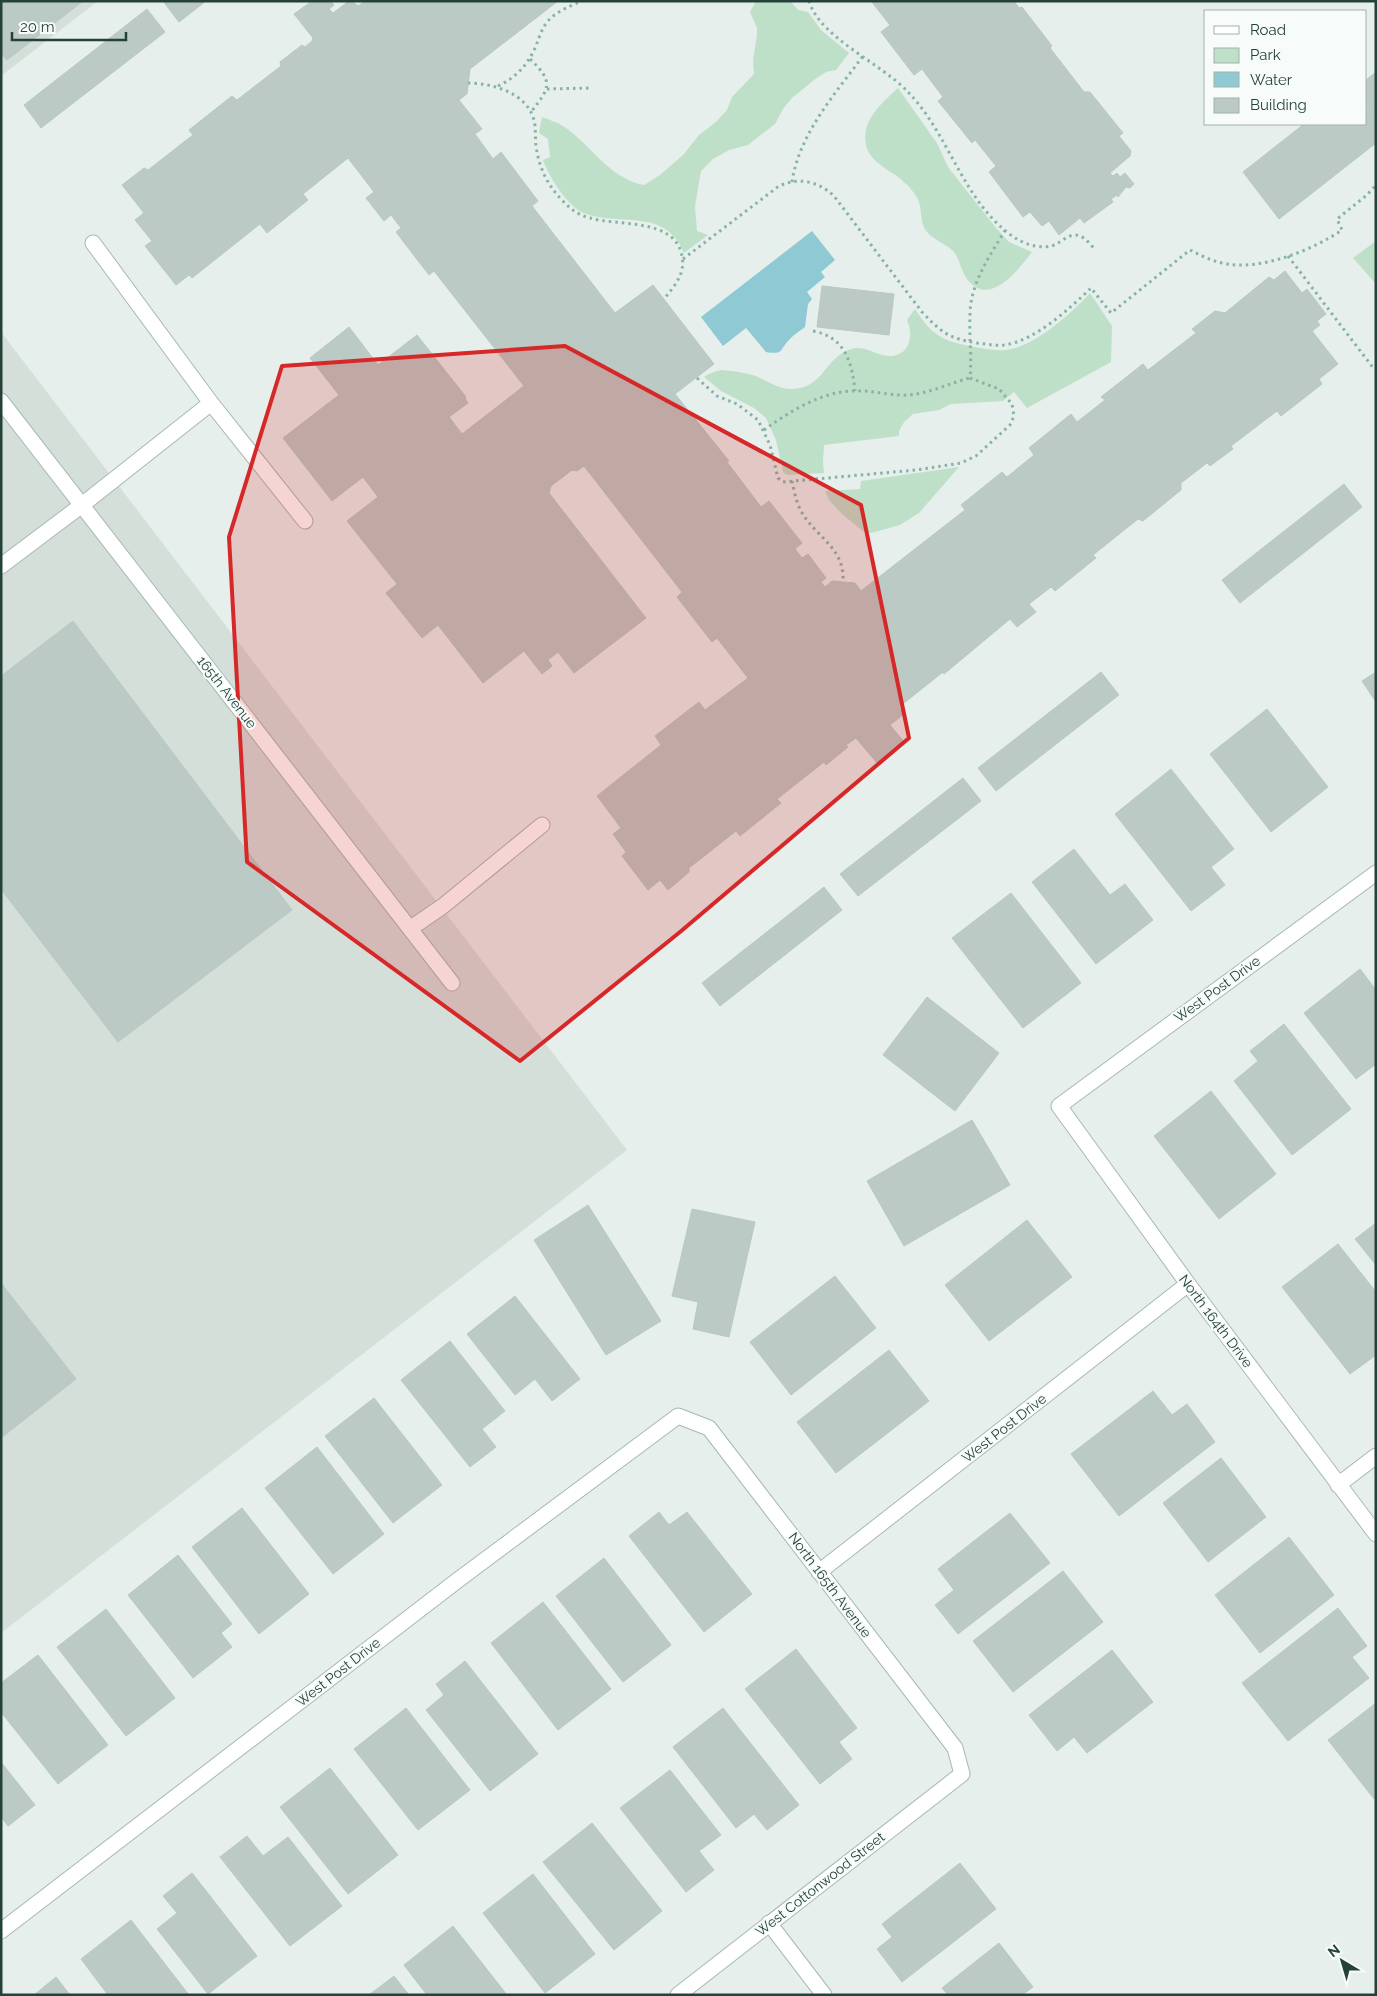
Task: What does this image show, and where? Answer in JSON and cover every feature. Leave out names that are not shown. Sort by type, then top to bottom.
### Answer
[{"type":"street","points":[[93,242],[211,403],[306,521]]},
{"type":"street","name":"165th Avenue","points":[[1,401],[452,983]]},
{"type":"street","points":[[1,566],[211,403]]},
{"type":"street","points":[[411,928],[443,906],[542,825]]},
{"type":"street","name":"West Post Drive","points":[[1059,1106],[1376,872]]},
{"type":"street","name":"North 164th Drive","points":[[1059,1106],[1188,1284],[1376,1534]]},
{"type":"street","name":"West Post Drive","points":[[819,1572],[1188,1284]]},
{"type":"street","name":"West Post Drive","points":[[1,1931],[458,1580],[678,1416]]},
{"type":"street","name":"North 165th Avenue","points":[[678,1416],[709,1428],[954,1748],[962,1774]]},
{"type":"street","points":[[1338,1485],[1376,1456]]},
{"type":"street","name":"West Cottonwood Street","points":[[678,1995],[962,1774]]},
{"type":"street","points":[[769,1923],[824,1995]]},
{"type":"path","points":[[497,87],[515,76],[530,59],[543,28],[549,20],[559,12],[582,1]]},
{"type":"path","points":[[809,1],[812,10],[825,28],[892,78],[915,99],[926,113],[967,183],[985,208],[1006,229],[1022,242],[1045,247],[1053,246],[1071,235],[1081,236],[1096,250]]},
{"type":"path","points":[[792,182],[796,161],[814,126],[863,56]]},
{"type":"path","points":[[530,59],[544,75],[547,89],[531,112]]},
{"type":"path","points":[[468,83],[497,87],[516,97],[531,112],[534,120],[538,156],[544,176],[551,188],[569,208],[580,215],[592,219],[660,230],[675,241],[680,249],[684,269],[664,299]]},
{"type":"path","points":[[547,89],[592,88]]},
{"type":"path","points":[[683,259],[779,186],[805,181],[829,191],[922,312],[948,336],[960,341],[1005,345],[1029,337],[1054,319],[1090,288],[1111,313],[1190,250],[1226,264],[1242,266],[1288,256],[1315,246],[1342,230],[1337,220],[1376,185]]},
{"type":"path","points":[[970,378],[970,314],[978,278],[1006,229]]},
{"type":"path","points":[[1288,256],[1374,370],[1376,369]]},
{"type":"path","points":[[813,331],[821,333],[839,343],[852,368],[855,391]]},
{"type":"path","points":[[697,378],[717,396],[750,412],[758,420],[763,431],[770,445],[778,478],[783,482],[916,470],[961,463],[976,456],[1010,425],[1014,416],[1012,404],[999,389],[970,378],[952,382],[935,389],[907,395],[842,391],[816,399],[783,416],[763,431]]},
{"type":"path","points":[[792,481],[800,509],[812,528],[830,544],[840,557],[844,569],[843,582]]},
{"type":"highlighted area","points":[[565,346],[861,505],[909,738],[680,932],[520,1061],[247,862],[229,537],[282,366]]},
{"type":"shaded area","points":[[1,1],[98,1],[1,76]]},
{"type":"shaded area","points":[[1,332],[627,1150],[1,1633]]},
{"type":"green space","points":[[756,1],[790,1],[798,10],[808,12],[821,30],[849,53],[836,70],[826,72],[792,98],[783,109],[775,124],[748,145],[729,150],[713,159],[701,171],[695,206],[697,231],[708,235],[684,253],[676,239],[666,230],[655,224],[600,217],[579,211],[566,199],[554,183],[543,160],[550,157],[548,139],[539,133],[542,117],[561,125],[573,134],[620,176],[644,185],[660,175],[683,155],[699,135],[716,122],[727,110],[732,97],[754,74],[753,60],[757,28],[750,12]]},
{"type":"green space","points":[[898,88],[937,143],[948,167],[996,228],[1009,242],[1032,252],[1012,276],[994,288],[985,290],[976,287],[967,279],[954,252],[925,230],[916,196],[901,179],[877,162],[868,152],[865,136],[870,120],[880,106]]},
{"type":"green space","points":[[1376,241],[1376,284],[1353,258]]},
{"type":"green space","points":[[1090,293],[1112,326],[1111,362],[1027,408],[1014,392],[1003,401],[951,404],[939,410],[913,414],[904,422],[899,431],[899,436],[824,445],[824,473],[787,475],[783,472],[776,440],[766,418],[754,408],[721,391],[704,377],[715,371],[725,370],[753,375],[782,388],[801,388],[815,381],[835,359],[848,350],[861,348],[889,356],[902,352],[909,344],[910,338],[907,320],[915,309],[926,325],[938,335],[952,342],[992,350],[1016,348],[1028,343],[1051,328]]},
{"type":"green space","points":[[959,467],[919,513],[900,525],[871,533],[864,532],[842,514],[829,500],[825,491],[860,489],[861,481]]},
{"type":"water","points":[[812,231],[835,260],[821,272],[825,277],[807,292],[812,299],[808,304],[805,327],[791,338],[781,351],[776,353],[766,352],[746,328],[723,346],[701,317]]},
{"type":"building","points":[[1,1],[83,1],[7,60],[1,54]]},
{"type":"building","points":[[163,1],[206,1],[179,22]]},
{"type":"building","points":[[312,1],[330,1],[334,5],[329,9],[333,13],[349,1],[358,6],[365,1],[558,1],[470,69],[467,94],[459,100],[482,129],[475,134],[493,159],[501,152],[538,201],[532,206],[615,313],[653,285],[714,364],[675,394],[729,461],[727,462],[761,507],[769,501],[802,543],[795,549],[802,558],[808,554],[826,578],[821,582],[825,587],[832,581],[855,583],[861,591],[965,510],[961,505],[1002,472],[1007,477],[1034,455],[1029,448],[1071,414],[1077,422],[1105,400],[1101,397],[1143,364],[1148,370],[1196,333],[1192,329],[1215,311],[1225,313],[1269,277],[1274,280],[1285,271],[1302,293],[1307,289],[1326,314],[1317,321],[1320,325],[1312,331],[1338,364],[1319,379],[1322,384],[1281,416],[1277,411],[1231,446],[1233,449],[1210,466],[1207,463],[1181,483],[1181,490],[1143,521],[1138,519],[1093,555],[1096,558],[1055,591],[1051,587],[1029,604],[1036,612],[1017,627],[1010,619],[944,674],[943,672],[899,707],[904,714],[890,725],[904,742],[877,763],[856,738],[826,765],[824,762],[777,799],[781,803],[740,836],[736,831],[689,868],[689,872],[668,890],[660,880],[648,890],[622,856],[626,852],[613,834],[621,828],[597,796],[661,745],[655,736],[699,702],[705,710],[748,678],[717,638],[712,642],[677,597],[682,592],[584,466],[577,471],[572,470],[551,486],[549,493],[646,618],[574,673],[558,652],[548,660],[552,666],[542,674],[524,651],[483,683],[438,625],[422,638],[386,593],[397,584],[347,521],[378,497],[363,477],[332,501],[283,438],[339,395],[310,358],[349,327],[378,365],[417,335],[466,397],[468,403],[449,417],[462,434],[524,386],[434,271],[429,275],[396,232],[401,228],[391,215],[384,221],[366,198],[374,192],[348,158],[303,194],[308,200],[267,233],[260,224],[192,278],[189,275],[176,285],[145,246],[152,241],[135,220],[144,213],[122,185],[144,168],[148,170],[193,135],[189,130],[232,96],[237,100],[281,66],[280,62],[302,45],[305,47],[312,41],[313,38],[294,14]]},
{"type":"building","points":[[871,1],[1014,1],[1019,8],[1022,7],[1052,46],[1050,48],[1084,92],[1090,92],[1123,133],[1119,136],[1131,151],[1130,156],[1110,173],[1113,176],[1117,173],[1120,177],[1125,173],[1134,184],[1130,188],[1126,187],[1118,197],[1117,195],[1111,199],[1113,202],[1084,223],[1080,218],[1059,235],[1049,221],[1042,226],[1030,212],[1023,217],[989,172],[996,166],[975,140],[972,143],[938,101],[943,97],[922,69],[914,75],[881,32],[890,25]]},
{"type":"building","points":[[147,9],[165,32],[41,128],[24,105]]},
{"type":"building","points":[[1376,72],[1376,114],[1374,116],[1367,106],[1367,79]]},
{"type":"building","points":[[1367,107],[1376,119],[1376,143],[1279,219],[1243,172],[1303,125],[1367,125]]},
{"type":"building","points":[[822,286],[894,294],[889,335],[817,327]]},
{"type":"building","points":[[1344,484],[1362,507],[1240,603],[1222,580]]},
{"type":"building","points":[[73,621],[292,910],[118,1042],[1,889],[1,676]]},
{"type":"building","points":[[1101,672],[1119,695],[996,791],[978,768]]},
{"type":"building","points":[[1376,672],[1376,702],[1362,681]]},
{"type":"building","points":[[1267,709],[1328,787],[1271,832],[1210,754]]},
{"type":"building","points":[[1171,769],[1234,849],[1211,867],[1225,885],[1191,911],[1115,814]]},
{"type":"building","points":[[963,778],[981,801],[858,896],[840,874]]},
{"type":"building","points":[[1074,849],[1110,895],[1125,884],[1153,920],[1096,964],[1032,882]]},
{"type":"building","points":[[824,887],[842,910],[720,1006],[702,983]]},
{"type":"building","points":[[1011,893],[1081,983],[1023,1028],[952,938]]},
{"type":"building","points":[[1360,969],[1376,990],[1376,1064],[1356,1079],[1304,1013]]},
{"type":"building","points":[[927,997],[999,1053],[955,1111],[883,1055]]},
{"type":"building","points":[[1284,1024],[1351,1109],[1292,1155],[1234,1081],[1258,1061],[1250,1051]]},
{"type":"building","points":[[1211,1091],[1276,1174],[1219,1219],[1154,1136]]},
{"type":"building","points":[[972,1120],[1010,1185],[904,1246],[867,1181]]},
{"type":"building","points":[[588,1205],[661,1321],[606,1355],[534,1240]]},
{"type":"building","points":[[692,1209],[755,1222],[729,1337],[693,1329],[698,1302],[672,1296]]},
{"type":"building","points":[[1027,1220],[1072,1277],[989,1341],[945,1285]]},
{"type":"building","points":[[1376,1223],[1376,1265],[1355,1239]]},
{"type":"building","points":[[1338,1244],[1376,1292],[1376,1355],[1350,1374],[1282,1287]]},
{"type":"building","points":[[835,1276],[876,1328],[791,1395],[750,1342]]},
{"type":"building","points":[[1,1283],[76,1379],[1,1438]]},
{"type":"building","points":[[515,1296],[580,1379],[552,1401],[535,1379],[515,1395],[467,1334]]},
{"type":"building","points":[[450,1341],[505,1411],[482,1429],[496,1447],[470,1467],[401,1380]]},
{"type":"building","points":[[889,1350],[929,1401],[836,1473],[797,1422]]},
{"type":"building","points":[[1153,1391],[1172,1415],[1187,1404],[1215,1442],[1119,1516],[1071,1454]]},
{"type":"building","points":[[374,1398],[442,1485],[393,1523],[325,1436]]},
{"type":"building","points":[[317,1447],[384,1534],[333,1574],[265,1488]]},
{"type":"building","points":[[1221,1458],[1266,1517],[1208,1562],[1163,1503]]},
{"type":"building","points":[[242,1508],[309,1594],[259,1634],[192,1547]]},
{"type":"building","points":[[659,1512],[669,1525],[687,1512],[752,1594],[704,1632],[629,1536]]},
{"type":"building","points":[[1010,1513],[1050,1563],[958,1634],[935,1605],[954,1590],[938,1569]]},
{"type":"building","points":[[1289,1537],[1334,1595],[1260,1653],[1215,1595]]},
{"type":"building","points":[[178,1555],[232,1624],[221,1633],[232,1647],[193,1678],[128,1595]]},
{"type":"building","points":[[604,1558],[671,1645],[623,1682],[556,1596]]},
{"type":"building","points":[[1063,1571],[1103,1622],[1013,1692],[973,1641]]},
{"type":"building","points":[[543,1602],[611,1689],[558,1730],[491,1643]]},
{"type":"building","points":[[1338,1608],[1367,1646],[1352,1657],[1369,1678],[1288,1741],[1242,1683]]},
{"type":"building","points":[[106,1609],[175,1698],[126,1736],[57,1647]]},
{"type":"building","points":[[796,1649],[857,1728],[839,1742],[852,1759],[820,1784],[745,1689]]},
{"type":"building","points":[[1112,1650],[1153,1702],[1087,1753],[1074,1737],[1057,1751],[1029,1715]]},
{"type":"building","points":[[38,1655],[108,1745],[58,1784],[1,1712],[1,1683]]},
{"type":"building","points":[[465,1661],[538,1754],[490,1791],[426,1710],[444,1695],[436,1684]]},
{"type":"building","points":[[1376,1703],[1376,1797],[1374,1799],[1328,1740]]},
{"type":"building","points":[[406,1708],[470,1790],[418,1830],[354,1749]]},
{"type":"building","points":[[723,1708],[799,1805],[767,1830],[754,1814],[736,1828],[673,1747]]},
{"type":"building","points":[[1,1762],[35,1805],[8,1826],[1,1817]]},
{"type":"building","points":[[330,1768],[398,1855],[348,1894],[280,1807]]},
{"type":"building","points":[[670,1770],[721,1835],[699,1851],[714,1870],[686,1892],[620,1808]]},
{"type":"building","points":[[592,1823],[662,1911],[614,1950],[543,1862]]},
{"type":"building","points":[[247,1836],[263,1856],[288,1837],[342,1906],[290,1946],[220,1857]]},
{"type":"building","points":[[960,1863],[996,1909],[902,1982],[877,1949],[892,1937],[882,1924]]},
{"type":"building","points":[[192,1873],[257,1956],[208,1994],[157,1929],[177,1913],[163,1896]]},
{"type":"building","points":[[533,1874],[595,1954],[545,1993],[483,1913]]},
{"type":"building","points":[[131,1920],[189,1995],[108,1995],[81,1959]]},
{"type":"building","points":[[453,1926],[507,1995],[427,1995],[404,1965]]},
{"type":"building","points":[[999,1943],[1033,1987],[1022,1995],[948,1995],[942,1988]]},
{"type":"building","points":[[394,1976],[409,1995],[369,1995]]},
{"type":"building","points":[[56,1977],[70,1995],[34,1995]]}]
